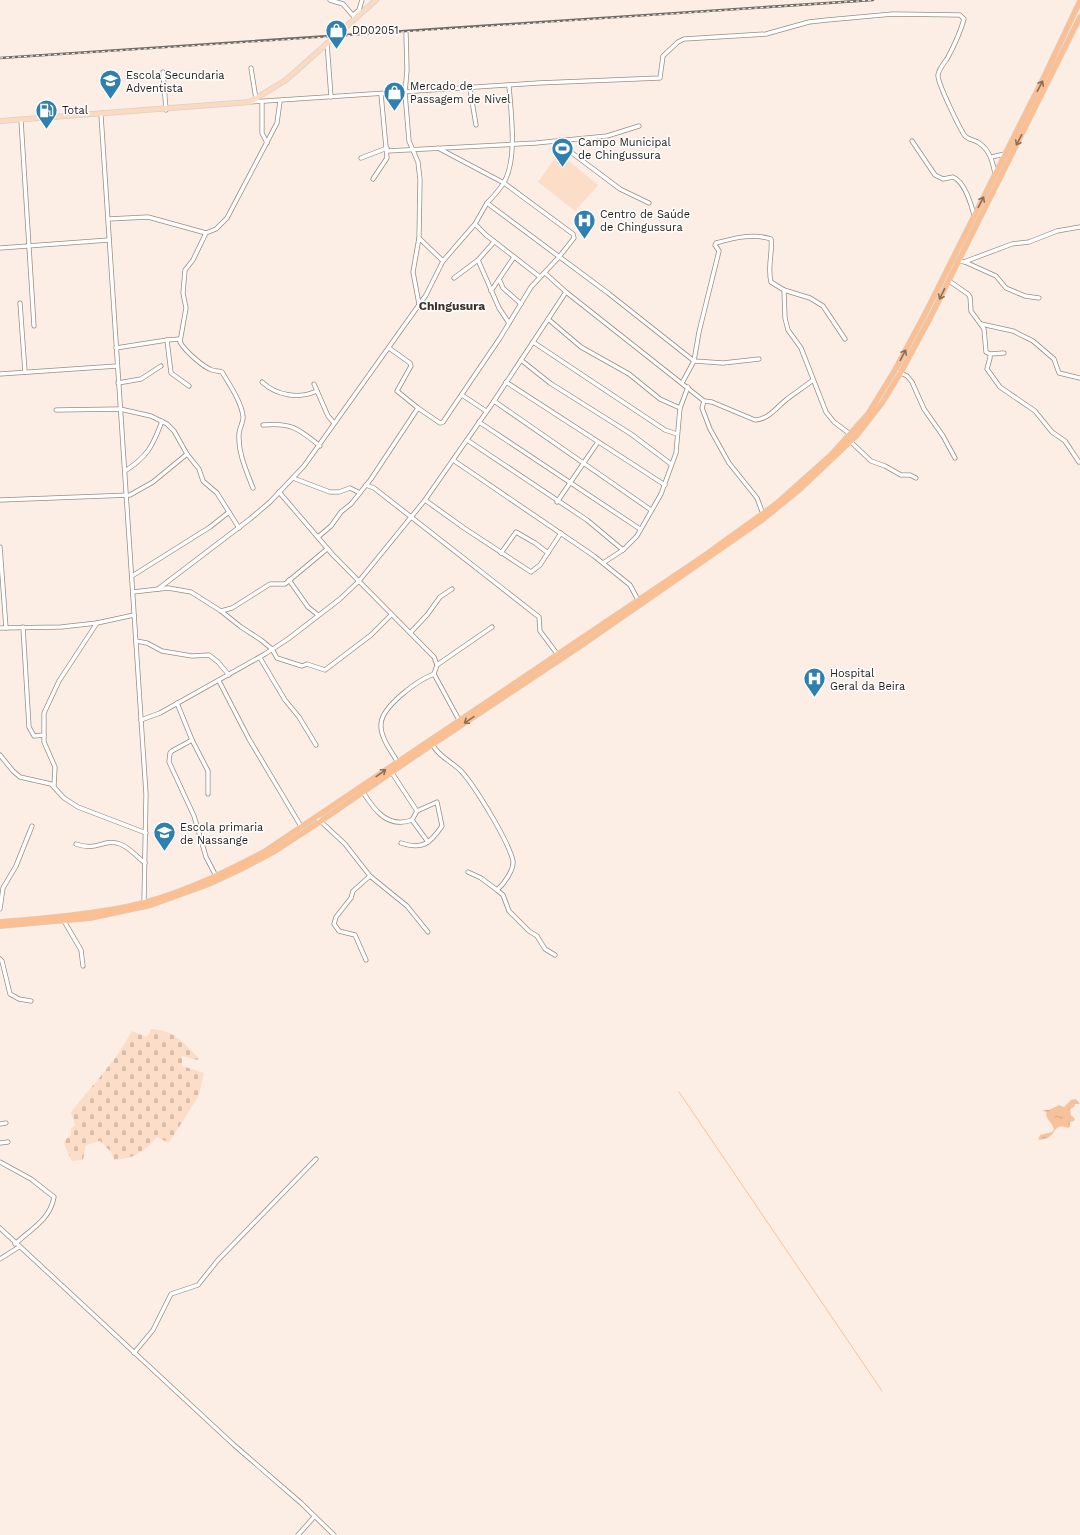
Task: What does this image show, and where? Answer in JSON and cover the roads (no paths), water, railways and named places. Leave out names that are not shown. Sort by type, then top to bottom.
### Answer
[{"type":"highway","points":[[0,926],[64,921],[129,910],[181,896],[241,869],[275,851],[397,761],[558,655],[763,514],[812,474],[868,414],[895,370],[1006,154],[1080,2]]},
{"type":"highway","points":[[0,922],[84,914],[144,902],[216,877],[264,852],[364,792],[432,744],[582,645],[762,520],[815,477],[851,442],[882,403],[901,373],[949,281],[958,260],[1080,17]]},
{"type":"main road","points":[[0,121],[101,115],[250,102],[286,80],[354,17],[376,0]]},
{"type":"street","points":[[330,0],[343,4],[354,17],[359,10],[362,0]]},
{"type":"street","points":[[250,102],[660,78],[663,56],[678,42],[684,39],[766,34],[809,22],[893,14],[960,15],[964,20],[962,27],[956,42],[939,71],[938,80],[952,111],[966,136],[980,143],[991,157],[995,175]]},
{"type":"street","points":[[406,33],[408,70],[406,93],[409,142],[419,168],[419,238],[413,272],[419,304]]},
{"type":"street","points":[[327,43],[331,97]]},
{"type":"street","points":[[251,68],[256,99]]},
{"type":"street","points":[[163,72],[166,110]]},
{"type":"street","points":[[158,589],[174,575],[239,528],[293,478],[320,446],[334,423],[389,348],[428,291],[443,261],[475,224],[487,203],[504,183],[513,144],[509,86]]},
{"type":"street","points":[[470,89],[476,125]]},
{"type":"street","points":[[373,179],[387,160],[381,94]]},
{"type":"street","points":[[108,219],[148,217],[206,233],[216,229],[227,218],[277,123],[280,101]]},
{"type":"street","points":[[262,102],[262,133],[266,143]]},
{"type":"street","points":[[101,115],[146,794],[144,902]]},
{"type":"street","points":[[21,120],[34,326]]},
{"type":"street","points":[[361,158],[387,150],[513,144],[607,136],[639,126]]},
{"type":"street","points":[[560,140],[572,153],[620,189],[649,203]]},
{"type":"street","points":[[912,141],[935,175],[943,179],[953,177],[959,180],[970,203],[974,216]]},
{"type":"street","points":[[389,348],[410,362],[411,366],[397,391],[418,408],[442,422],[462,395],[540,277],[574,238],[572,234],[504,183],[438,148]]},
{"type":"street","points":[[991,157],[1006,154]]},
{"type":"street","points":[[487,203],[628,308],[694,361],[723,363],[759,359]]},
{"type":"street","points":[[475,224],[494,242],[540,277]]},
{"type":"street","points":[[964,262],[1012,244],[1029,242],[1052,232],[1080,227]]},
{"type":"street","points":[[206,233],[193,260],[185,270],[183,293],[186,313],[180,340],[183,348],[194,357],[212,370],[222,372],[230,386],[243,416],[239,431],[240,450],[243,464],[253,488]]},
{"type":"street","points":[[682,383],[694,361],[699,332],[719,251],[715,245],[716,243],[747,236],[764,236],[771,239],[772,245],[769,254],[770,278],[773,284],[784,290],[810,298],[823,306],[845,339]]},
{"type":"street","points":[[419,238],[443,261]]},
{"type":"street","points":[[0,248],[109,240]]},
{"type":"street","points":[[454,278],[478,260],[494,242]]},
{"type":"street","points":[[491,291],[500,281],[514,257]]},
{"type":"street","points":[[952,258],[996,276],[1006,288],[1025,296],[1039,298]]},
{"type":"street","points":[[478,260],[499,308],[509,323]]},
{"type":"street","points":[[545,273],[566,292],[704,401],[712,402],[757,420],[767,417],[786,400],[813,380]]},
{"type":"street","points":[[500,281],[503,288],[521,304]]},
{"type":"street","points":[[949,281],[968,294],[971,311],[981,324],[985,334],[986,352],[990,354],[1004,353]]},
{"type":"street","points":[[784,290],[786,326],[801,348],[826,412],[834,422],[850,434]]},
{"type":"street","points":[[140,720],[154,717],[260,658],[288,639],[359,581],[425,500],[454,460],[566,292]]},
{"type":"street","points":[[20,303],[25,372]]},
{"type":"street","points":[[548,319],[581,347],[630,374],[660,399],[680,408]]},
{"type":"street","points":[[981,324],[1013,331],[1029,338],[1054,359],[1059,373],[1080,378]]},
{"type":"street","points":[[116,348],[167,340],[180,340]]},
{"type":"street","points":[[167,340],[171,373],[189,386]]},
{"type":"street","points":[[533,342],[660,427],[670,433],[677,434]]},
{"type":"street","points":[[990,354],[987,369],[1000,387],[1032,408],[1052,432],[1065,441],[1079,462]]},
{"type":"street","points":[[520,360],[550,382],[630,434],[671,464]]},
{"type":"street","points":[[0,374],[117,366]]},
{"type":"street","points":[[118,383],[141,378],[161,366]]},
{"type":"street","points":[[895,370],[907,376],[912,382],[924,409],[944,437],[955,458]]},
{"type":"street","points":[[262,382],[270,390],[292,395],[307,394],[317,390]]},
{"type":"street","points":[[506,382],[665,485]]},
{"type":"street","points":[[314,384],[328,416],[334,423]]},
{"type":"street","points":[[603,564],[623,550],[637,536],[665,485],[677,449],[680,408],[688,387]]},
{"type":"street","points":[[462,395],[486,412]]},
{"type":"street","points":[[494,401],[650,510]]},
{"type":"street","points":[[704,401],[702,408],[710,428],[729,463],[757,498],[763,514]]},
{"type":"street","points":[[318,537],[331,526],[343,509],[351,504],[371,479],[418,408]]},
{"type":"street","points":[[56,410],[120,409],[139,412],[162,421],[174,431],[187,454],[199,470],[203,481],[217,493],[239,528]]},
{"type":"street","points":[[125,471],[140,460],[152,447],[162,421]]},
{"type":"street","points":[[479,422],[640,529]]},
{"type":"street","points":[[263,425],[278,425],[299,429],[320,446]]},
{"type":"street","points":[[467,440],[587,520],[623,550]]},
{"type":"street","points":[[558,502],[598,442]]},
{"type":"street","points":[[851,442],[870,461],[885,466],[901,475],[910,475],[916,478]]},
{"type":"street","points":[[0,500],[126,496],[134,494],[153,482],[187,454]]},
{"type":"street","points":[[454,460],[561,533],[603,564],[630,585],[638,600]]},
{"type":"street","points":[[293,478],[330,492],[340,492],[350,488],[360,493]]},
{"type":"street","points":[[371,479],[374,488]]},
{"type":"street","points":[[366,485],[374,488],[539,618],[540,631],[558,655]]},
{"type":"street","points":[[279,492],[327,549],[391,615],[411,632],[434,657],[437,665]]},
{"type":"street","points":[[425,500],[531,572],[540,565],[561,533]]},
{"type":"street","points":[[132,576],[210,527],[229,512]]},
{"type":"street","points":[[501,553],[516,532],[535,543],[548,553]]},
{"type":"street","points":[[0,547],[6,628]]},
{"type":"street","points":[[222,611],[232,608],[270,584],[284,584],[327,549]]},
{"type":"street","points":[[289,580],[308,607],[318,615]]},
{"type":"street","points":[[133,592],[158,589],[184,590],[222,611],[272,649],[277,658],[302,666],[307,664],[328,670],[371,635],[391,615]]},
{"type":"street","points":[[411,632],[428,615],[440,597],[452,589]]},
{"type":"street","points":[[0,628],[61,627],[97,623],[134,615]]},
{"type":"street","points":[[54,786],[55,767],[45,746],[44,714],[46,707],[60,681],[97,623]]},
{"type":"street","points":[[23,627],[29,727],[34,736],[44,735]]},
{"type":"street","points":[[397,761],[383,735],[381,723],[383,717],[396,700],[411,686],[434,674],[437,665],[492,627]]},
{"type":"street","points":[[136,641],[147,643],[162,651],[192,656],[209,655],[218,662],[229,676]]},
{"type":"street","points":[[260,658],[316,745]]},
{"type":"street","points":[[434,674],[459,720]]},
{"type":"street","points":[[219,681],[249,739],[302,828]]},
{"type":"street","points":[[177,703],[192,740],[208,770],[210,780],[208,794]]},
{"type":"street","points":[[192,740],[172,751],[170,753],[169,762],[194,816],[206,857],[216,877]]},
{"type":"street","points":[[432,744],[441,756],[460,770],[466,777],[490,814],[505,843],[513,862],[509,874],[498,890]]},
{"type":"street","points":[[0,755],[12,771],[20,777],[54,786],[64,798],[78,807],[146,833]]},
{"type":"street","points":[[392,773],[417,811]]},
{"type":"street","points":[[364,792],[380,816],[394,822],[402,823],[412,820],[417,811],[436,802],[442,826],[428,842],[423,845],[416,847],[401,843]]},
{"type":"street","points":[[319,820],[345,844],[370,876],[403,903],[428,932]]},
{"type":"street","points":[[412,820],[428,842]]},
{"type":"street","points":[[0,909],[1,890],[16,866],[32,826]]},
{"type":"street","points":[[76,844],[90,848],[105,843],[117,843],[124,846],[145,863]]},
{"type":"street","points":[[468,872],[498,890],[503,895],[509,911],[529,931],[537,936],[545,949],[555,955]]},
{"type":"street","points":[[366,960],[355,935],[339,931],[334,924],[336,917],[351,898],[353,891],[370,876]]},
{"type":"street","points":[[64,921],[81,950],[83,966]]},
{"type":"street","points":[[0,959],[2,961],[2,976],[11,996],[31,1001]]},
{"type":"street","points":[[0,1124],[6,1123]]},
{"type":"street","points":[[0,1143],[8,1142]]},
{"type":"street","points":[[134,1354],[152,1330],[171,1294],[198,1285],[218,1260],[316,1159]]},
{"type":"street","points":[[0,1162],[31,1179],[54,1197],[51,1209],[40,1223],[15,1244]]},
{"type":"street","points":[[0,1228],[15,1244],[134,1354],[334,1535]]},
{"type":"street","points":[[0,1259],[19,1247]]},
{"type":"street","points":[[298,1535],[314,1517]]},
{"type":"water","points":[[1076,1099],[1080,1104],[1075,1104],[1074,1107],[1070,1109],[1071,1115],[1075,1119],[1074,1121],[1070,1122],[1070,1127],[1059,1127],[1048,1138],[1038,1140],[1040,1135],[1052,1132],[1054,1129],[1047,1118],[1047,1113],[1042,1110],[1049,1110],[1059,1105],[1064,1107],[1071,1100]]},
{"type":"waterway","points":[[679,1092],[882,1391]]},
{"type":"railway","points":[[0,58],[873,0]]},
{"type":"place","name":"DD02051","points":[[337,50]]},
{"type":"place","name":"Escola Secundaria Adventista","points":[[110,100]]},
{"type":"place","name":"Mercado de Passagem de Nivel","points":[[395,112]]},
{"type":"place","name":"Total","points":[[46,130]]},
{"type":"place","name":"Campo Municipal de Chingussura","points":[[563,168]]},
{"type":"place","name":"Centro de Saúde de Chingussura","points":[[585,240]]},
{"type":"place","name":"Hospital Geral da Beira","points":[[814,698]]},
{"type":"place","name":"Escola primaria de Nassange","points":[[165,852]]},
{"type":"district","name":"Chingusura","points":[[452,306]]}]
